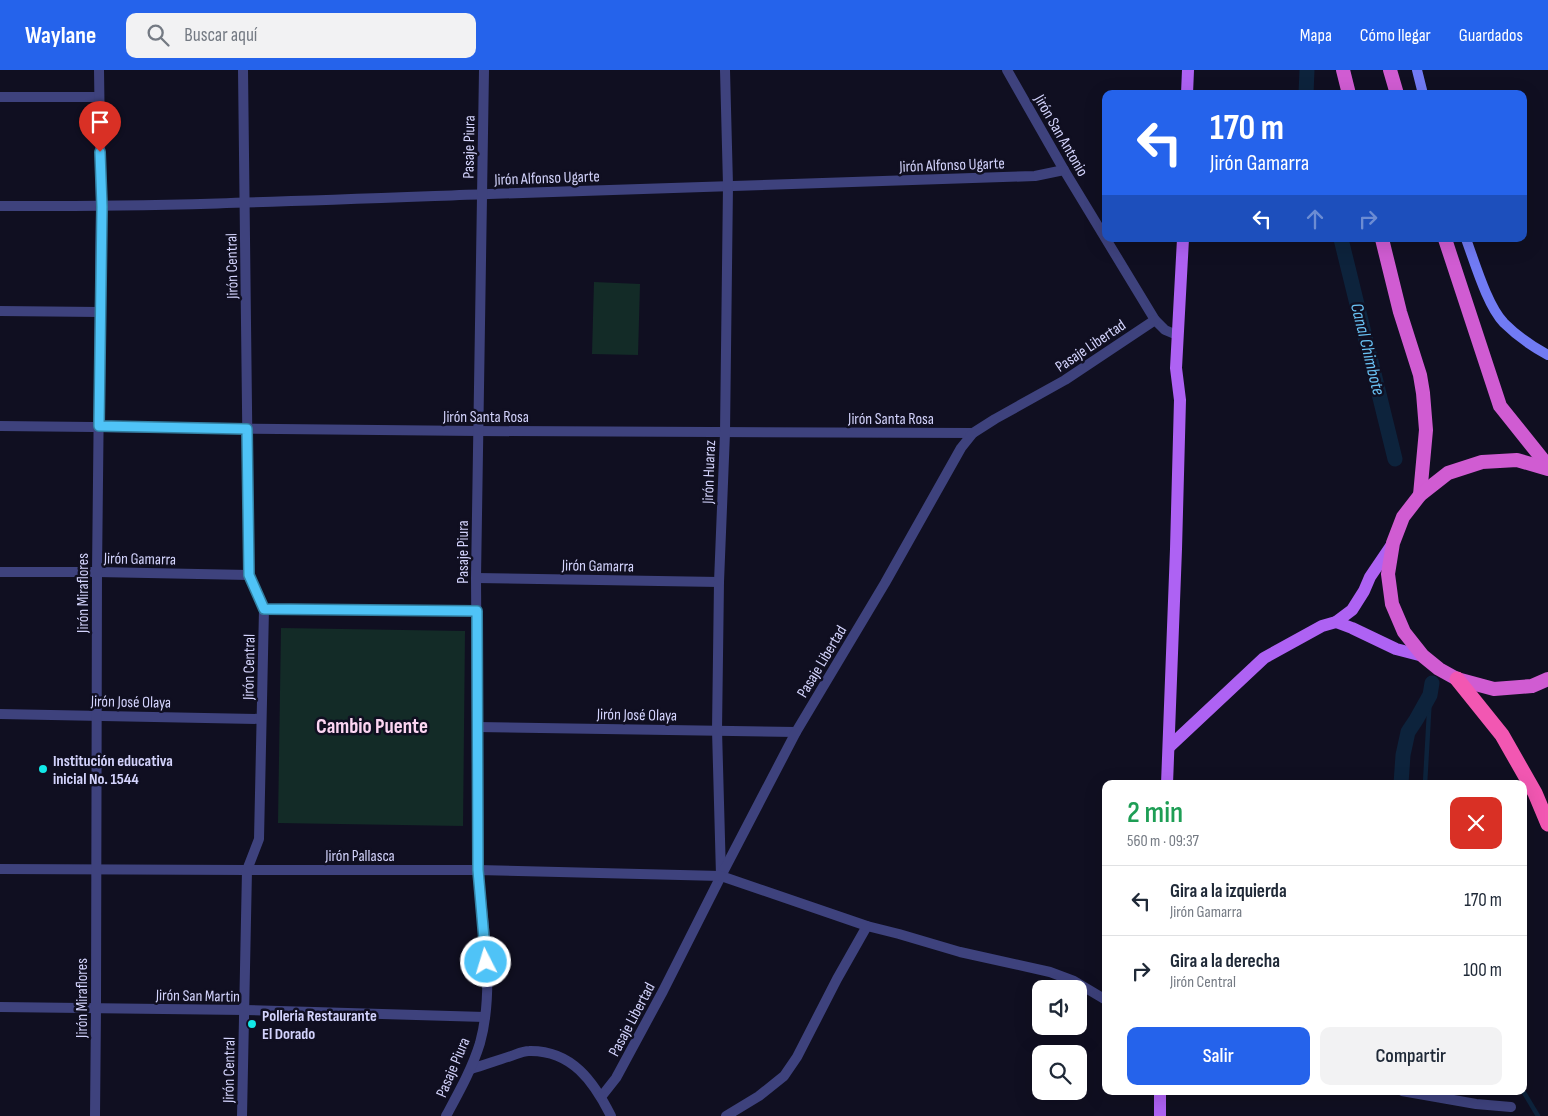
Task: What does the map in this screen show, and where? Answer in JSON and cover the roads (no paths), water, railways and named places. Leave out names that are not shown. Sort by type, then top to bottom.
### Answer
[{"type":"highway","points":[[1343,70],[1348,90]]},
{"type":"highway","points":[[1390,70],[1396,90]]},
{"type":"highway","points":[[1383,242],[1400,312],[1420,375],[1423,393],[1426,430],[1420,495]]},
{"type":"highway","points":[[1446,242],[1500,406],[1548,467]]},
{"type":"highway","points":[[1548,467],[1517,460],[1482,462],[1448,474],[1420,495],[1403,517],[1392,543],[1388,574],[1392,604],[1404,632],[1423,656],[1439,669],[1457,679],[1494,689],[1532,686],[1548,679]]},
{"type":"highway","points":[[1457,679],[1502,735],[1535,793],[1548,824]]},
{"type":"main road","points":[[1187,90],[1188,70]]},
{"type":"main road","points":[[1417,70],[1422,90]]},
{"type":"main road","points":[[1167,780],[1179,410],[1176,368],[1183,242]]},
{"type":"main road","points":[[1467,242],[1490,300],[1503,322],[1548,355]]},
{"type":"main road","points":[[1169,747],[1264,658],[1322,626],[1336,622],[1352,610],[1364,591],[1370,576],[1392,543]]},
{"type":"main road","points":[[1336,622],[1396,649],[1423,656]]},
{"type":"main road","points":[[1160,1095],[1160,1116]]},
{"type":"street","name":"Jirón Miraflores","points":[[95,1116],[97,572],[102,207],[99,70]]},
{"type":"street","name":"Jirón Central","points":[[242,1116],[247,870],[259,839],[264,609],[249,575],[243,70]]},
{"type":"street","name":"Pasaje Piura","points":[[446,1116],[471,1069],[480,1042],[485,1018],[487,982],[478,870],[476,578],[484,70]]},
{"type":"street","name":"Jirón Huaraz","points":[[721,876],[717,730],[719,582],[725,433],[728,186],[725,70]]},
{"type":"street","name":"Jirón San Antonio","points":[[1007,70],[1102,233]]},
{"type":"street","points":[[0,97],[100,97]]},
{"type":"street","name":"Jirón Alfonso Ugarte","points":[[0,206],[102,207],[245,203],[1035,176],[1064,170]]},
{"type":"street","name":"Jirón San Antonio","points":[[1107,242],[1154,320],[1165,330],[1177,335]]},
{"type":"street","points":[[0,311],[100,312]]},
{"type":"street","name":"Pasaje Libertad","points":[[601,1097],[616,1078],[663,991],[796,732],[885,582],[948,468],[973,433],[1065,380],[1154,320]]},
{"type":"street","name":"Jirón Santa Rosa","points":[[0,426],[725,433],[973,433]]},
{"type":"street","name":"Jirón Gamarra","points":[[0,572],[249,575]]},
{"type":"street","name":"Jirón Gamarra","points":[[476,578],[719,582]]},
{"type":"street","points":[[264,609],[477,611]]},
{"type":"street","name":"Jirón José Olaya","points":[[0,714],[262,719]]},
{"type":"street","name":"Jirón José Olaya","points":[[477,727],[796,732]]},
{"type":"street","name":"Jirón Pallasca","points":[[0,869],[478,870],[721,876],[867,926],[960,952],[1050,972],[1074,981],[1102,997]]},
{"type":"street","points":[[726,1116],[759,1096],[784,1076],[797,1057],[867,926]]},
{"type":"street","name":"Jirón San Martin","points":[[0,1007],[244,1010],[485,1018]]},
{"type":"street","points":[[471,1069],[528,1051],[548,1053],[570,1062],[584,1074],[601,1097],[611,1116]]},
{"type":"street","points":[[1425,1095],[1476,1104],[1511,1107],[1503,1116]]},
{"type":"waterway","name":"Canal Chimbote","points":[[1306,90],[1307,70]]},
{"type":"waterway","name":"Canal Chimbote","points":[[1342,242],[1395,459]]},
{"type":"waterway","name":"Canal Chimbote","points":[[1401,780],[1403,755],[1408,732],[1430,695],[1432,683]]},
{"type":"waterway","points":[[1425,780],[1430,695]]},
{"type":"waterway","points":[[1525,1095],[1538,1116]]},
{"type":"place","name":"Institución educativa inicial No. 1544","points":[[43,769]]},
{"type":"place","name":"Polleria Restaurante El Dorado","points":[[252,1024]]},
{"type":"district","name":"Cambio Puente","points":[[372,726]]}]
